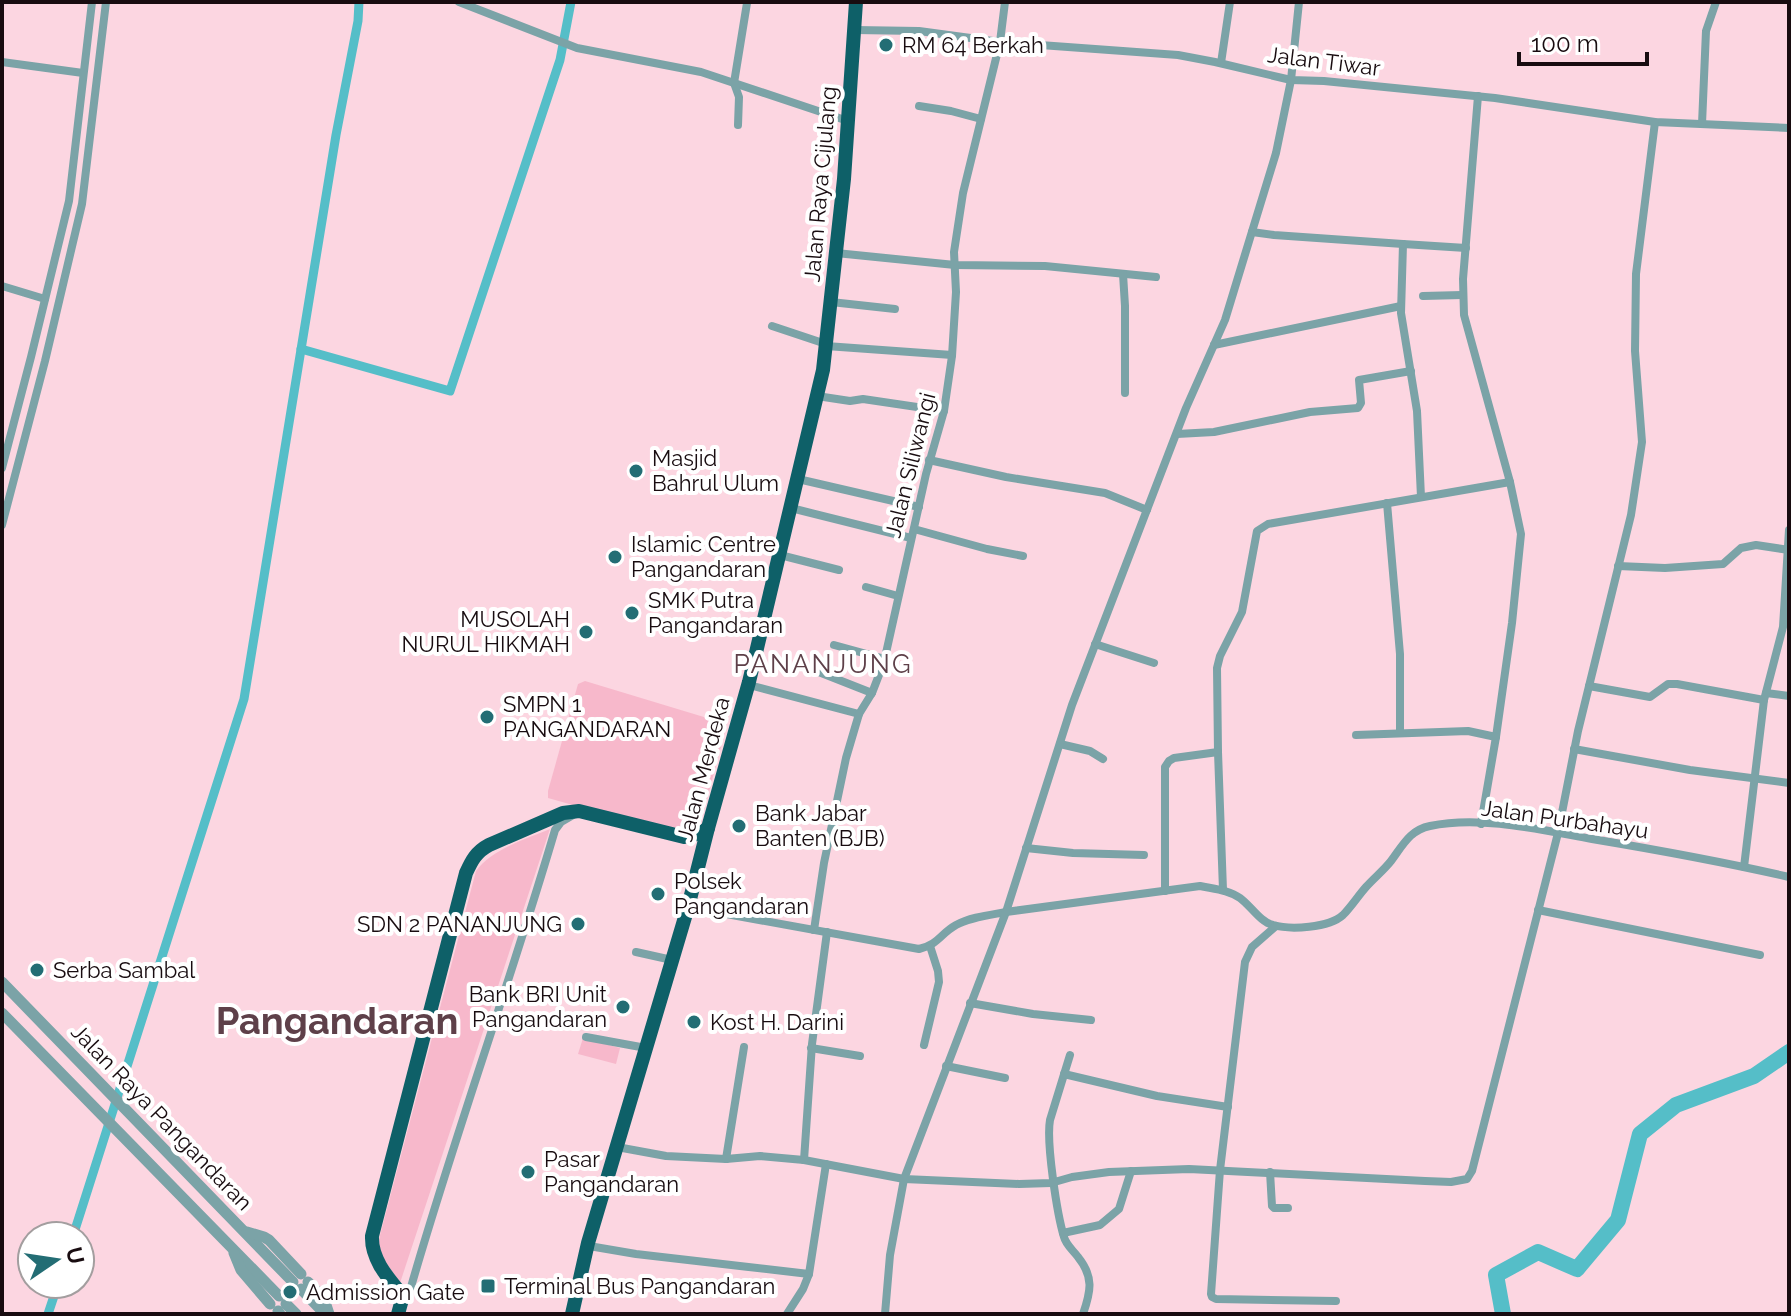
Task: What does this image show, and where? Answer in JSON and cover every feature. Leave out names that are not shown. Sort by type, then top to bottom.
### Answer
[{"type":"highway","name":"Jalan Raya Cijulang","points":[[823,370],[848,121],[856,2]]},
{"type":"highway","name":"Jalan Merdeka","points":[[572,1314],[749,685],[823,370]]},
{"type":"highway","points":[[398,1314],[403,1296],[376,1260],[372,1236],[466,873],[478,852],[563,813],[579,811],[684,837],[708,828]]},
{"type":"highway","points":[[684,837],[695,850],[700,864]]},
{"type":"street","points":[[2,468],[69,201],[92,2]]},
{"type":"street","points":[[2,525],[82,204],[106,2]]},
{"type":"street","points":[[459,2],[577,48],[701,72],[848,121]]},
{"type":"street","name":"Jalan Siliwangi","points":[[814,930],[842,773],[859,714],[872,693],[885,659],[929,460],[944,411],[956,292],[954,252],[963,193],[1000,42],[1005,2]]},
{"type":"street","points":[[1221,63],[1230,2]]},
{"type":"street","points":[[885,1314],[889,1266],[904,1179],[1006,912],[1095,644],[1186,408],[1225,320],[1276,153],[1291,80],[1299,2]]},
{"type":"street","points":[[1702,124],[1706,31],[1716,2]]},
{"type":"street","points":[[738,125],[739,97],[734,83],[747,3]]},
{"type":"street","name":"Jalan Tiwar","points":[[855,30],[919,31],[1000,42],[1178,55],[1291,80],[1478,96],[1655,122],[1789,128]]},
{"type":"street","points":[[2,62],[83,73]]},
{"type":"street","points":[[1478,96],[1462,295],[1466,327],[1520,523],[1521,544],[1496,737],[1481,824]]},
{"type":"street","points":[[919,106],[981,119]]},
{"type":"street","points":[[617,1147],[666,1156],[726,1159],[760,1156],[804,1160],[904,1179],[1019,1184],[1054,1182],[1087,1174],[1189,1169],[1451,1182],[1467,1179],[1472,1171],[1558,833],[1574,749],[1631,515],[1642,442],[1635,351],[1636,274],[1655,122]]},
{"type":"street","points":[[1252,232],[1466,248]]},
{"type":"street","points":[[1403,244],[1401,306],[1418,414],[1421,497]]},
{"type":"street","points":[[836,253],[955,265],[1024,265],[1156,277]]},
{"type":"street","points":[[1123,274],[1125,393]]},
{"type":"street","points":[[2,286],[45,299]]},
{"type":"street","points":[[1423,296],[1462,295]]},
{"type":"street","points":[[831,302],[895,309]]},
{"type":"street","points":[[1214,345],[1401,306]]},
{"type":"street","points":[[772,326],[826,345],[952,355]]},
{"type":"street","points":[[31,357],[45,361]]},
{"type":"street","points":[[1177,434],[1218,431],[1310,412],[1358,408],[1361,403],[1359,380],[1411,371]]},
{"type":"street","points":[[817,396],[850,401],[863,399],[944,411]]},
{"type":"street","points":[[929,460],[1006,477],[1105,493],[1147,510]]},
{"type":"street","points":[[798,479],[919,507]]},
{"type":"street","points":[[1223,890],[1218,662],[1242,612],[1257,531],[1268,524],[1510,482]]},
{"type":"street","points":[[1387,503],[1400,654],[1400,733]]},
{"type":"street","points":[[791,508],[1023,556]]},
{"type":"street","points":[[1744,867],[1765,697],[1783,627],[1789,530]]},
{"type":"street","points":[[1618,566],[1665,568],[1723,564],[1741,548],[1756,545],[1788,550]]},
{"type":"street","points":[[780,555],[839,570]]},
{"type":"street","points":[[866,587],[898,596]]},
{"type":"street","points":[[1095,644],[1154,663]]},
{"type":"street","points":[[834,645],[885,659]]},
{"type":"street","points":[[811,669],[872,693]]},
{"type":"street","points":[[1589,686],[1650,697],[1668,684],[1765,697],[1789,696]]},
{"type":"street","points":[[749,685],[859,714]]},
{"type":"street","points":[[1356,735],[1468,731],[1496,737]]},
{"type":"street","points":[[1060,744],[1090,751],[1103,759]]},
{"type":"street","points":[[1574,749],[1690,770],[1789,783]]},
{"type":"street","points":[[1165,891],[1165,767],[1169,761],[1180,756],[1218,752]]},
{"type":"street","points":[[403,1296],[411,1287],[555,830],[561,822],[579,811]]},
{"type":"street","name":"Jalan Purbahayu","points":[[1276,926],[1327,924],[1341,917],[1389,864],[1411,833],[1451,822],[1558,833],[1789,877]]},
{"type":"street","points":[[1026,848],[1144,855]]},
{"type":"street","points":[[688,907],[919,949],[936,943],[946,932],[965,921],[1006,912],[1200,886],[1238,896],[1264,921],[1276,926],[1252,947],[1246,957],[1220,1170],[1212,1297],[1336,1301]]},
{"type":"street","points":[[1538,910],[1760,955]]},
{"type":"street","points":[[804,1160],[811,1048],[827,932]]},
{"type":"street","points":[[924,1045],[939,982],[930,946]]},
{"type":"street","points":[[636,952],[672,960]]},
{"type":"street","name":"Jalan Raya Pangandaran","points":[[2,982],[246,1232],[269,1240],[301,1282],[324,1299],[327,1314]]},
{"type":"street","points":[[970,1003],[1091,1020]]},
{"type":"street","name":"Jalan Raya Pangandaran","points":[[2,1013],[232,1248],[239,1268],[279,1306]]},
{"type":"street","points":[[586,1037],[646,1048]]},
{"type":"street","points":[[726,1159],[744,1047]]},
{"type":"street","points":[[811,1048],[860,1056]]},
{"type":"street","points":[[1070,1055],[1048,1126],[1054,1182],[1067,1233],[1066,1243],[1087,1268],[1089,1275],[1088,1299],[1083,1314]]},
{"type":"street","points":[[946,1066],[1005,1078]]},
{"type":"street","points":[[1064,1074],[1157,1096],[1228,1107]]},
{"type":"street","points":[[787,1314],[809,1274],[826,1164]]},
{"type":"street","points":[[1067,1233],[1100,1225],[1119,1209],[1131,1171]]},
{"type":"street","points":[[1270,1172],[1272,1206],[1288,1208]]},
{"type":"street","points":[[589,1246],[809,1274]]},
{"type":"street","points":[[279,1306],[296,1314]]},
{"type":"shaded area","points":[[585,681],[727,724],[700,826],[693,832],[601,813],[548,798],[578,684]]},
{"type":"shaded area","points":[[550,829],[400,1283],[380,1254],[379,1239],[476,871],[500,851]]},
{"type":"shaded area","points":[[583,1038],[620,1048],[616,1064],[578,1054]]},
{"type":"waterway","points":[[78,1220],[244,699],[359,2]]},
{"type":"waterway","points":[[301,349],[450,391],[560,60],[571,2]]},
{"type":"waterway","points":[[1503,1314],[1496,1275],[1538,1252],[1577,1269],[1618,1220],[1640,1134],[1676,1105],[1754,1076],[1789,1052]]},
{"type":"waterway","points":[[48,1314],[53,1300]]},
{"type":"place","name":"RM 64 Berkah","points":[[886,45]]},
{"type":"place","name":"Masjid Bahrul Ulum","points":[[636,471]]},
{"type":"place","name":"Islamic Centre Pangandaran","points":[[615,557]]},
{"type":"place","name":"SMK Putra Pangandaran","points":[[632,613]]},
{"type":"place","name":"MUSOLAH NURUL HIKMAH","points":[[586,632]]},
{"type":"place","name":"SMPN 1 PANGANDARAN","points":[[487,717]]},
{"type":"place","name":"Bank Jabar Banten (BJB)","points":[[739,826]]},
{"type":"place","name":"Polsek Pangandaran","points":[[658,894]]},
{"type":"place","name":"SDN 2 PANANJUNG","points":[[578,924]]},
{"type":"place","name":"Serba Sambal","points":[[37,970]]},
{"type":"place","name":"Bank BRI Unit Pangandaran","points":[[623,1007]]},
{"type":"place","name":"Kost H. Darini","points":[[694,1022]]},
{"type":"place","name":"Pasar Pangandaran","points":[[528,1172]]},
{"type":"place","name":"Terminal Bus Pangandaran","points":[[488,1286]]},
{"type":"place","name":"Admission Gate","points":[[290,1292]]},
{"type":"district","name":"PANANJUNG","points":[[823,664]]},
{"type":"district","name":"Pangandaran","points":[[337,1021]]}]
